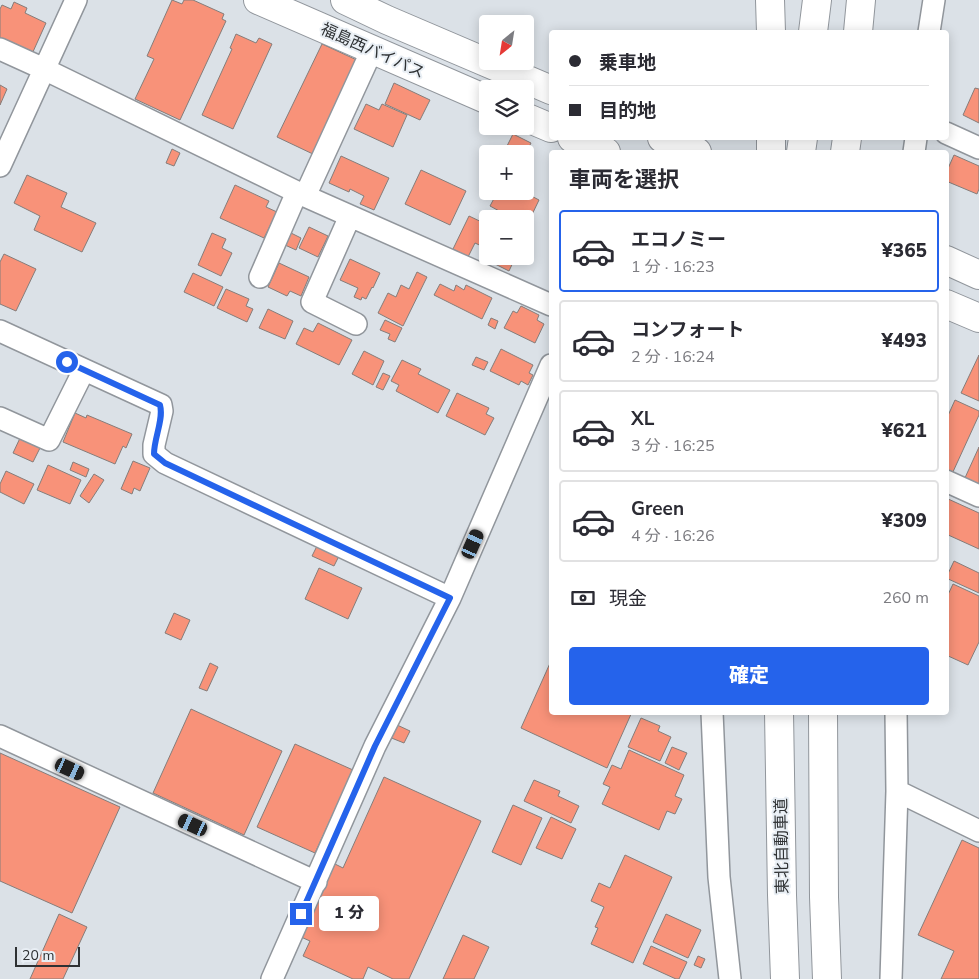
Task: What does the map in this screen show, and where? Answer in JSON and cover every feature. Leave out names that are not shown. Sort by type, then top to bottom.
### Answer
[{"type":"highway","name":"福島西バイパス","points":[[258,0],[479,96]]},
{"type":"highway","name":"福島西バイパス","points":[[345,0],[387,20],[549,89]]},
{"type":"highway","points":[[364,0],[387,20]]},
{"type":"highway","points":[[770,0],[771,30]]},
{"type":"highway","points":[[813,30],[817,0]]},
{"type":"highway","points":[[858,30],[861,0]]},
{"type":"highway","points":[[534,121],[549,127]]},
{"type":"highway","points":[[577,140],[601,150]]},
{"type":"highway","points":[[667,140],[691,150]]},
{"type":"highway","points":[[949,261],[979,275]]},
{"type":"highway","points":[[949,305],[979,318]]},
{"type":"highway","name":"東北自動車道","points":[[779,715],[785,979]]},
{"type":"highway","points":[[823,715],[824,897],[827,979]]},
{"type":"street","points":[[0,166],[76,0]]},
{"type":"street","points":[[929,30],[934,0]]},
{"type":"street","points":[[0,49],[301,194],[549,304]]},
{"type":"street","points":[[260,277],[372,50]]},
{"type":"street","points":[[949,134],[979,148]]},
{"type":"street","points":[[350,216],[312,302],[356,324]]},
{"type":"street","points":[[0,331],[160,405],[162,411],[154,445],[154,454],[165,463],[450,598]]},
{"type":"street","points":[[0,418],[50,440],[84,370]]},
{"type":"street","points":[[272,979],[375,746],[450,598],[549,370]]},
{"type":"street","points":[[949,482],[979,496]]},
{"type":"street","points":[[712,715],[719,877],[730,979]]},
{"type":"street","points":[[891,979],[897,791],[896,715]]},
{"type":"street","points":[[0,736],[316,882]]},
{"type":"street","points":[[897,791],[979,831]]},
{"type":"building","points":[[172,0],[182,4],[184,0],[193,0],[224,14],[222,19],[226,21],[180,120],[135,99],[154,59],[147,56]]},
{"type":"building","points":[[14,2],[27,8],[25,13],[46,23],[32,54],[0,40],[0,9],[2,5],[11,9]]},
{"type":"building","points":[[236,34],[256,43],[259,38],[272,44],[233,129],[202,115],[232,49],[230,48]]},
{"type":"building","points":[[322,44],[359,61],[315,155],[277,137]]},
{"type":"building","points":[[394,83],[430,100],[420,120],[385,104]]},
{"type":"building","points":[[0,85],[7,89],[0,105]]},
{"type":"building","points":[[975,88],[979,89],[979,123],[963,115]]},
{"type":"building","points":[[366,104],[379,110],[382,104],[407,115],[393,147],[354,129]]},
{"type":"building","points":[[512,135],[531,143],[530,145],[508,145]]},
{"type":"building","points":[[172,149],[180,153],[174,166],[166,163]]},
{"type":"building","points":[[954,155],[979,166],[979,189],[977,194],[949,182],[949,166]]},
{"type":"building","points":[[341,156],[389,178],[374,210],[360,204],[364,196],[350,189],[349,192],[329,183]]},
{"type":"building","points":[[421,170],[466,191],[450,225],[405,204]]},
{"type":"building","points":[[27,175],[67,193],[61,207],[96,223],[82,252],[34,230],[40,216],[14,203]]},
{"type":"building","points":[[235,185],[269,201],[266,207],[277,212],[264,238],[220,218]]},
{"type":"building","points":[[534,197],[539,200],[534,210],[497,210],[490,206],[493,200],[534,200]]},
{"type":"building","points":[[469,216],[479,221],[479,245],[475,243],[468,257],[453,249]]},
{"type":"building","points":[[309,227],[328,236],[318,257],[299,248]]},
{"type":"building","points":[[212,233],[226,239],[222,248],[232,253],[221,276],[198,265]]},
{"type":"building","points":[[291,233],[301,238],[296,250],[285,245]]},
{"type":"building","points":[[4,254],[36,269],[16,311],[0,304],[0,262]]},
{"type":"building","points":[[350,259],[380,273],[366,299],[362,297],[361,300],[354,297],[358,288],[340,280]]},
{"type":"building","points":[[279,263],[309,277],[301,296],[290,291],[287,296],[268,287]]},
{"type":"building","points":[[497,265],[512,265],[509,271]]},
{"type":"building","points":[[417,272],[427,277],[403,326],[378,313],[388,293],[396,297],[401,285],[409,289]]},
{"type":"building","points":[[193,273],[223,287],[214,306],[184,292]]},
{"type":"building","points":[[440,284],[454,291],[456,285],[464,290],[466,285],[492,298],[482,319],[434,295]]},
{"type":"building","points":[[226,289],[249,299],[246,306],[253,309],[247,322],[217,308]]},
{"type":"building","points":[[521,306],[539,315],[537,320],[544,324],[535,343],[504,328],[513,311],[517,313]]},
{"type":"building","points":[[268,309],[293,321],[285,339],[259,328]]},
{"type":"building","points":[[491,318],[498,321],[495,329],[488,325]]},
{"type":"building","points":[[385,320],[402,328],[395,342],[388,339],[390,334],[380,330]]},
{"type":"building","points":[[318,323],[352,340],[339,365],[296,344],[304,328],[313,332]]},
{"type":"building","points":[[501,349],[533,365],[529,373],[533,375],[528,385],[521,381],[519,385],[490,371]]},
{"type":"building","points":[[364,351],[384,361],[373,385],[352,374]]},
{"type":"building","points":[[979,355],[979,401],[961,393]]},
{"type":"building","points":[[476,357],[488,362],[484,370],[472,365]]},
{"type":"building","points":[[402,360],[421,369],[418,374],[450,390],[438,413],[396,391],[399,385],[391,381]]},
{"type":"building","points":[[383,373],[390,376],[383,390],[376,387]]},
{"type":"building","points":[[457,393],[489,408],[486,414],[494,418],[485,435],[446,416]]},
{"type":"building","points":[[955,400],[979,411],[979,415],[952,474],[949,473],[949,413]]},
{"type":"building","points":[[75,413],[86,418],[87,415],[132,434],[126,448],[123,446],[115,464],[63,442]]},
{"type":"building","points":[[21,436],[41,446],[33,462],[13,453]]},
{"type":"building","points":[[979,447],[979,487],[964,480]]},
{"type":"building","points":[[133,461],[150,468],[140,491],[134,488],[132,494],[121,489]]},
{"type":"building","points":[[73,462],[89,469],[86,477],[70,470]]},
{"type":"building","points":[[48,465],[81,480],[70,504],[37,490]]},
{"type":"building","points":[[6,471],[34,484],[24,504],[0,492],[0,484]]},
{"type":"building","points":[[94,474],[104,480],[89,503],[80,496]]},
{"type":"building","points":[[949,499],[979,513],[979,549],[949,535]]},
{"type":"building","points":[[318,544],[340,554],[334,566],[312,556]]},
{"type":"building","points":[[954,561],[979,573],[979,593],[949,579],[949,572]]},
{"type":"building","points":[[319,568],[362,588],[348,619],[305,599]]},
{"type":"building","points":[[953,584],[979,596],[979,642],[968,665],[949,656],[949,593]]},
{"type":"building","points":[[174,613],[190,620],[181,640],[165,633]]},
{"type":"building","points":[[210,663],[218,667],[207,691],[199,688]]},
{"type":"building","points":[[549,665],[549,715],[631,715],[607,768],[521,728]]},
{"type":"building","points":[[191,709],[282,751],[244,835],[153,793]]},
{"type":"building","points":[[641,718],[660,726],[658,731],[671,737],[660,761],[628,747]]},
{"type":"building","points":[[395,724],[410,731],[404,743],[389,737]]},
{"type":"building","points":[[295,744],[353,770],[315,853],[257,827]]},
{"type":"building","points":[[672,747],[687,753],[679,770],[665,763]]},
{"type":"building","points":[[629,750],[684,775],[675,796],[682,799],[675,814],[667,811],[659,830],[602,804],[610,787],[603,784],[612,765],[621,769]]},
{"type":"building","points":[[0,753],[120,807],[72,913],[0,881]]},
{"type":"building","points":[[384,777],[481,821],[409,979],[393,979],[368,967],[363,979],[353,979],[303,956],[310,941],[301,937],[335,864],[343,868]]},
{"type":"building","points":[[534,780],[560,791],[558,796],[579,806],[571,823],[524,801]]},
{"type":"building","points":[[513,805],[542,818],[521,865],[492,852]]},
{"type":"building","points":[[551,817],[576,829],[562,859],[536,848]]},
{"type":"building","points":[[962,840],[979,848],[979,979],[941,979],[954,951],[918,935]]},
{"type":"building","points":[[625,855],[672,877],[633,963],[591,944],[598,928],[595,927],[604,907],[591,901],[599,883],[610,888]]},
{"type":"building","points":[[59,914],[87,927],[63,979],[30,979]]},
{"type":"building","points":[[666,914],[701,930],[688,958],[653,942]]},
{"type":"building","points":[[463,935],[489,947],[474,979],[443,979]]},
{"type":"building","points":[[651,946],[687,962],[679,979],[643,964]]},
{"type":"building","points":[[698,956],[705,959],[701,968],[694,965]]},
{"type":"route","points":[[67,362],[160,405],[162,411],[154,445],[154,454],[165,463],[450,598],[375,746],[301,914]]}]
